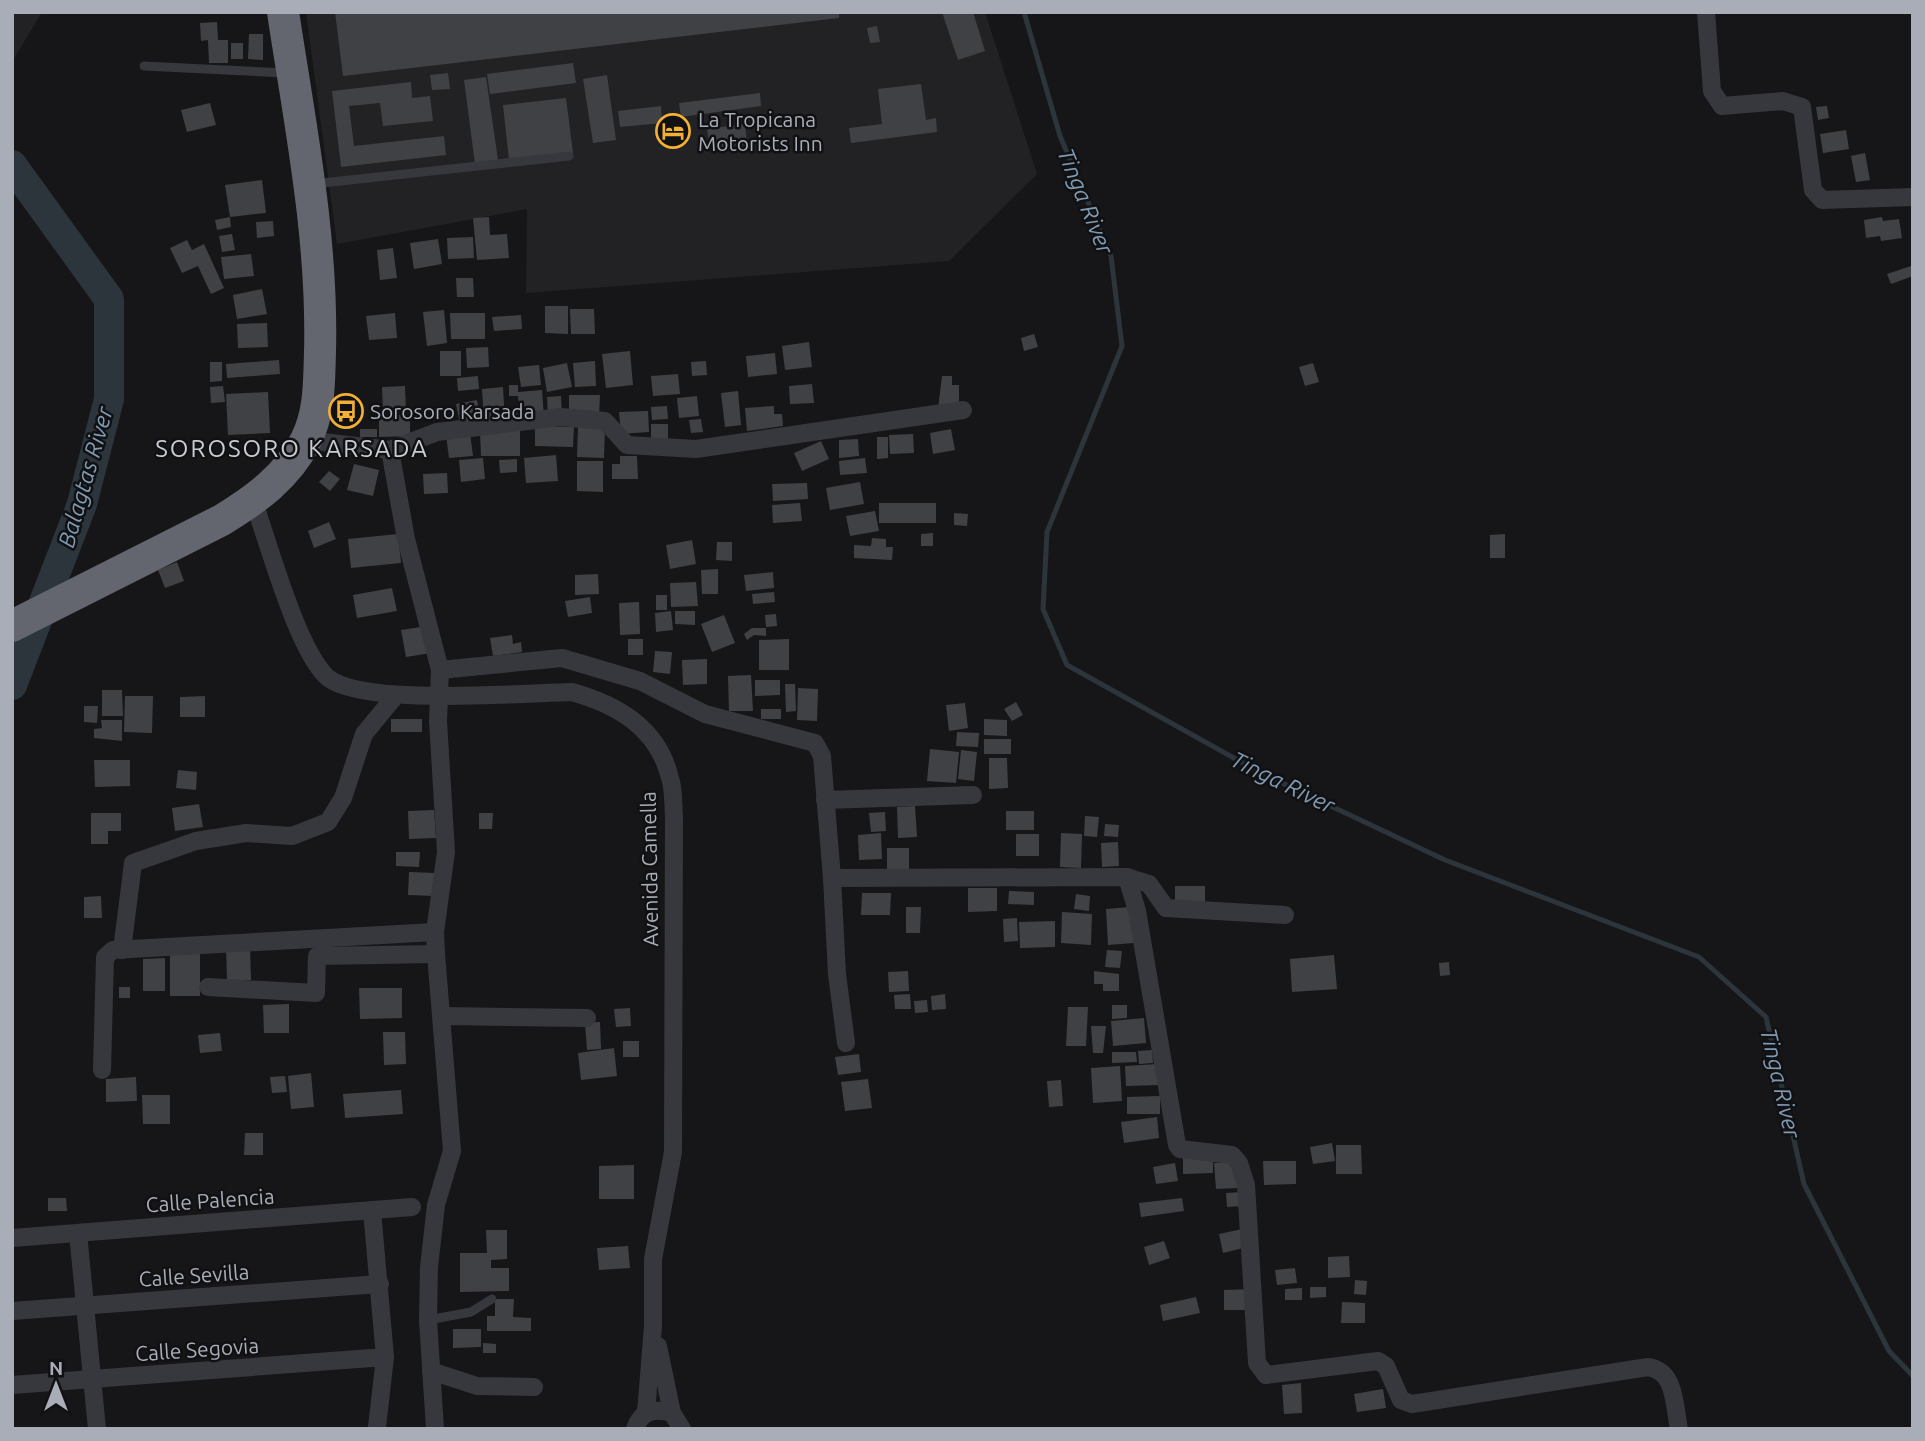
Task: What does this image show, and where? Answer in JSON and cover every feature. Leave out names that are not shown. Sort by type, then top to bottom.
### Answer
[{"type":"highway","points":[[12,626],[222,520],[253,500],[285,473],[306,440],[317,414],[321,306],[318,249],[283,12]]},
{"type":"street","points":[[1706,12],[1712,91],[1722,106],[1783,101],[1802,107],[1813,190],[1817,197],[1822,200],[1913,197]]},
{"type":"street","points":[[306,440],[390,450],[437,432],[561,417],[606,421],[627,445],[696,449],[963,410]]},
{"type":"street","points":[[390,450],[406,539],[440,670],[438,721],[446,852],[435,932],[452,1151],[436,1205],[428,1320],[435,1429]]},
{"type":"street","name":"Avenida Camella","points":[[253,500],[307,651],[327,677],[349,690],[396,695],[572,692],[598,699],[623,711],[644,730],[670,778],[674,817],[673,1152],[653,1259],[653,1326],[646,1413]]},
{"type":"street","points":[[440,670],[562,658],[640,681],[705,714],[814,743],[822,756],[837,974],[846,1042]]},
{"type":"street","points":[[122,950],[133,863],[196,841],[246,833],[292,836],[328,822],[343,798],[363,734],[396,695]]},
{"type":"street","points":[[825,800],[973,795]]},
{"type":"street","points":[[832,878],[1127,877],[1149,884],[1166,908],[1285,915]]},
{"type":"street","points":[[1127,877],[1137,911],[1177,1145],[1180,1149],[1232,1156],[1239,1163],[1246,1185],[1257,1363],[1261,1372],[1266,1375],[1378,1361],[1386,1366],[1401,1400],[1412,1404],[1648,1367],[1660,1369],[1669,1377],[1679,1429]]},
{"type":"street","points":[[102,1070],[105,957],[113,950],[435,932]]},
{"type":"street","points":[[208,987],[316,993],[317,956],[436,954]]},
{"type":"street","points":[[443,1016],[587,1018]]},
{"type":"street","name":"Calle Palencia","points":[[12,1238],[412,1207]]},
{"type":"street","points":[[372,1210],[385,1357],[379,1428]]},
{"type":"street","points":[[78,1233],[90,1380],[97,1429]]},
{"type":"street","name":"Calle Sevilla","points":[[12,1311],[380,1284]]},
{"type":"street","name":"Avenida Camella","points":[[653,1326],[671,1413]]},
{"type":"street","name":"Calle Segovia","points":[[12,1385],[385,1357]]},
{"type":"street","points":[[431,1371],[477,1386],[534,1387]]},
{"type":"street","points":[[635,1429],[646,1413],[659,1410],[671,1413],[682,1429]]},
{"type":"lane","points":[[144,65],[292,73]]},
{"type":"lane","points":[[309,184],[569,156]]},
{"type":"lane","points":[[428,1320],[471,1312],[492,1299]]},
{"type":"shaded area","points":[[12,12],[42,12],[12,62]]},
{"type":"shaded area","name":"La Tropicana Motorists Inn","points":[[306,12],[985,12],[1037,174],[949,261],[526,293],[527,209],[337,244]]},
{"type":"building","points":[[335,12],[839,12],[839,18],[343,76]]},
{"type":"building","points":[[942,12],[973,12],[985,51],[958,60]]},
{"type":"building","points":[[217,22],[218,40],[228,40],[228,63],[209,63],[208,40],[201,41],[200,23]]},
{"type":"building","points":[[877,26],[880,42],[870,43],[867,28]]},
{"type":"building","points":[[249,34],[263,34],[263,60],[248,59]]},
{"type":"building","points":[[231,43],[243,43],[243,59],[231,59]]},
{"type":"building","points":[[573,63],[576,83],[490,94],[487,74]]},
{"type":"building","points":[[448,73],[450,89],[432,90],[430,75]]},
{"type":"building","points":[[607,75],[616,140],[593,143],[583,79]]},
{"type":"building","points":[[486,77],[498,160],[475,164],[464,80]]},
{"type":"building","points":[[411,82],[412,98],[430,96],[433,121],[383,126],[380,103],[349,106],[354,146],[444,136],[446,155],[341,167],[332,91]]},
{"type":"building","points":[[921,84],[926,120],[936,118],[937,132],[851,143],[849,128],[882,124],[878,89]]},
{"type":"building","points":[[760,93],[761,106],[681,117],[679,103]]},
{"type":"building","points":[[566,98],[573,153],[509,160],[503,105]]},
{"type":"building","points":[[210,103],[216,125],[187,132],[181,110]]},
{"type":"building","points":[[661,106],[662,123],[620,127],[618,111]]},
{"type":"building","points":[[1827,106],[1829,118],[1818,120],[1816,107]]},
{"type":"building","points":[[745,124],[747,144],[710,149],[707,129]]},
{"type":"building","points":[[1846,130],[1849,149],[1823,153],[1820,134]]},
{"type":"building","points":[[1865,153],[1870,180],[1856,182],[1851,156]]},
{"type":"building","points":[[262,180],[266,213],[230,217],[225,185]]},
{"type":"building","points":[[230,217],[231,227],[217,230],[215,220]]},
{"type":"building","points":[[489,217],[490,235],[507,234],[509,258],[477,260],[473,218]]},
{"type":"building","points":[[1882,217],[1883,221],[1899,219],[1902,238],[1881,241],[1880,236],[1866,238],[1864,220]]},
{"type":"building","points":[[273,221],[274,236],[257,238],[256,222]]},
{"type":"building","points":[[232,234],[235,250],[222,252],[219,236]]},
{"type":"building","points":[[473,237],[474,258],[448,259],[447,238]]},
{"type":"building","points":[[438,239],[442,264],[414,269],[410,243]]},
{"type":"building","points":[[187,240],[192,250],[204,244],[224,288],[211,294],[198,266],[182,273],[170,248]]},
{"type":"building","points":[[393,248],[397,278],[380,280],[377,250]]},
{"type":"building","points":[[251,254],[254,276],[224,279],[221,257]]},
{"type":"building","points":[[1911,266],[1913,276],[1891,284],[1887,274]]},
{"type":"building","points":[[456,278],[473,278],[474,297],[457,297]]},
{"type":"building","points":[[262,289],[267,314],[237,319],[233,295]]},
{"type":"building","points":[[545,306],[568,306],[568,334],[545,333]]},
{"type":"building","points":[[570,309],[594,309],[595,334],[571,334]]},
{"type":"building","points":[[444,310],[447,343],[427,346],[423,312]]},
{"type":"building","points":[[395,313],[397,338],[369,340],[366,316]]},
{"type":"building","points":[[450,313],[485,313],[485,339],[451,339]]},
{"type":"building","points":[[521,315],[522,329],[494,331],[492,317]]},
{"type":"building","points":[[267,323],[268,347],[238,348],[237,324]]},
{"type":"building","points":[[1034,334],[1038,347],[1024,351],[1021,338]]},
{"type":"building","points":[[809,342],[812,367],[785,370],[782,346]]},
{"type":"building","points":[[488,347],[489,367],[467,368],[466,348]]},
{"type":"building","points":[[440,351],[461,351],[461,376],[440,376]]},
{"type":"building","points":[[630,351],[633,385],[606,388],[602,354]]},
{"type":"building","points":[[775,353],[777,374],[748,377],[746,356]]},
{"type":"building","points":[[279,360],[280,374],[227,378],[226,364]]},
{"type":"building","points":[[595,361],[596,386],[575,387],[573,363]]},
{"type":"building","points":[[706,361],[707,375],[692,376],[691,362]]},
{"type":"building","points":[[210,362],[222,362],[222,381],[210,382]]},
{"type":"building","points":[[567,363],[572,387],[547,392],[543,368]]},
{"type":"building","points":[[1313,363],[1319,382],[1305,386],[1299,367]]},
{"type":"building","points":[[539,365],[541,385],[521,387],[518,367]]},
{"type":"building","points":[[678,374],[680,394],[653,396],[651,376]]},
{"type":"building","points":[[478,376],[479,389],[458,391],[457,378]]},
{"type":"building","points":[[942,376],[952,376],[952,385],[959,385],[959,409],[938,409]]},
{"type":"building","points":[[812,384],[814,403],[790,404],[789,386]]},
{"type":"building","points":[[509,385],[518,385],[518,392],[542,390],[544,417],[520,418],[518,396],[509,396]]},
{"type":"building","points":[[223,386],[225,402],[211,403],[210,387]]},
{"type":"building","points":[[405,386],[406,411],[383,412],[382,387]]},
{"type":"building","points":[[503,387],[505,421],[484,422],[482,389]]},
{"type":"building","points":[[738,391],[741,425],[725,427],[721,393]]},
{"type":"building","points":[[268,392],[270,433],[228,435],[226,394]]},
{"type":"building","points":[[569,395],[600,395],[599,416],[569,415]]},
{"type":"building","points":[[561,396],[562,415],[548,416],[547,397]]},
{"type":"building","points":[[697,396],[699,416],[679,418],[677,398]]},
{"type":"building","points":[[477,400],[481,420],[460,424],[456,404]]},
{"type":"building","points":[[667,406],[668,419],[652,420],[651,407]]},
{"type":"building","points":[[774,406],[774,414],[782,414],[783,426],[747,431],[745,408]]},
{"type":"building","points":[[648,411],[649,432],[621,434],[619,412]]},
{"type":"building","points":[[379,415],[410,415],[410,436],[379,437]]},
{"type":"building","points":[[701,419],[703,432],[691,433],[689,420]]},
{"type":"building","points":[[651,424],[668,424],[668,442],[651,443]]},
{"type":"building","points":[[535,426],[574,427],[573,447],[535,446]]},
{"type":"building","points":[[578,426],[605,427],[604,458],[577,457]]},
{"type":"building","points":[[360,429],[377,429],[377,437],[360,437]]},
{"type":"building","points":[[951,429],[955,450],[933,454],[930,433]]},
{"type":"building","points":[[480,431],[520,431],[520,456],[481,456]]},
{"type":"building","points":[[470,433],[473,456],[449,458],[446,435]]},
{"type":"building","points":[[913,434],[914,453],[890,454],[889,435]]},
{"type":"building","points":[[877,437],[888,437],[888,458],[877,459]]},
{"type":"building","points":[[858,439],[859,456],[839,458],[839,440]]},
{"type":"building","points":[[821,441],[829,459],[802,471],[794,453]]},
{"type":"building","points":[[556,455],[558,481],[526,483],[524,458]]},
{"type":"building","points":[[620,456],[637,456],[638,479],[612,479],[612,464],[620,464]]},
{"type":"building","points":[[483,458],[485,479],[461,482],[459,460]]},
{"type":"building","points":[[865,458],[867,473],[840,475],[839,461]]},
{"type":"building","points":[[517,459],[517,472],[500,473],[499,460]]},
{"type":"building","points":[[577,461],[603,461],[603,492],[577,491]]},
{"type":"building","points":[[354,464],[379,470],[373,496],[347,490]]},
{"type":"building","points":[[329,471],[340,479],[330,491],[319,482]]},
{"type":"building","points":[[447,473],[448,493],[424,494],[423,474]]},
{"type":"building","points":[[860,482],[864,504],[830,510],[826,488]]},
{"type":"building","points":[[807,483],[808,499],[773,501],[772,484]]},
{"type":"building","points":[[800,503],[802,521],[773,523],[772,505]]},
{"type":"building","points":[[879,503],[936,503],[936,523],[879,523]]},
{"type":"building","points":[[875,511],[879,531],[850,536],[846,516]]},
{"type":"building","points":[[954,513],[968,514],[967,526],[954,525]]},
{"type":"building","points":[[329,522],[336,539],[314,548],[308,531]]},
{"type":"building","points":[[933,533],[933,546],[921,546],[921,534]]},
{"type":"building","points":[[398,534],[401,563],[351,568],[348,539]]},
{"type":"building","points":[[1505,534],[1505,558],[1490,558],[1490,535]]},
{"type":"building","points":[[872,538],[886,539],[886,547],[893,547],[892,560],[854,558],[854,545],[871,546]]},
{"type":"building","points":[[692,540],[696,564],[670,569],[666,545]]},
{"type":"building","points":[[717,542],[732,542],[732,561],[716,560]]},
{"type":"building","points":[[177,562],[184,581],[165,588],[158,570]]},
{"type":"building","points":[[718,569],[718,594],[702,594],[701,570]]},
{"type":"building","points":[[773,572],[774,588],[746,591],[744,575]]},
{"type":"building","points":[[598,574],[599,594],[575,595],[575,575]]},
{"type":"building","points":[[696,582],[698,606],[671,607],[670,583]]},
{"type":"building","points":[[392,588],[397,611],[357,618],[353,595]]},
{"type":"building","points":[[774,592],[775,602],[753,604],[752,594]]},
{"type":"building","points":[[656,595],[667,595],[667,610],[656,610]]},
{"type":"building","points":[[590,597],[592,613],[568,617],[565,601]]},
{"type":"building","points":[[639,602],[640,634],[620,635],[619,603]]},
{"type":"building","points":[[671,611],[673,630],[656,632],[655,613]]},
{"type":"building","points":[[675,611],[695,611],[695,625],[675,624]]},
{"type":"building","points":[[776,614],[777,626],[766,627],[765,615]]},
{"type":"building","points":[[724,615],[735,643],[712,652],[701,624]]},
{"type":"building","points":[[427,626],[431,653],[406,657],[401,630]]},
{"type":"building","points":[[752,628],[766,628],[766,636],[754,635],[747,640],[744,634]]},
{"type":"building","points":[[512,635],[513,644],[521,642],[522,652],[493,656],[490,638]]},
{"type":"building","points":[[628,639],[643,639],[643,655],[628,655]]},
{"type":"building","points":[[789,639],[789,670],[759,670],[759,640]]},
{"type":"building","points":[[655,651],[672,652],[670,674],[653,672]]},
{"type":"building","points":[[707,659],[707,684],[683,685],[682,660]]},
{"type":"building","points":[[751,675],[753,711],[729,711],[728,676]]},
{"type":"building","points":[[755,680],[780,680],[780,695],[755,696]]},
{"type":"building","points":[[785,684],[795,684],[796,711],[786,712]]},
{"type":"building","points":[[798,688],[818,689],[817,721],[797,720]]},
{"type":"building","points":[[102,690],[122,690],[123,716],[102,716]]},
{"type":"building","points":[[125,696],[153,696],[152,733],[124,732]]},
{"type":"building","points":[[205,696],[205,717],[180,717],[180,697]]},
{"type":"building","points":[[1016,702],[1023,715],[1012,721],[1004,709]]},
{"type":"building","points":[[965,703],[968,728],[949,731],[946,705]]},
{"type":"building","points":[[84,706],[98,706],[97,723],[84,722]]},
{"type":"building","points":[[761,709],[781,709],[781,719],[761,719]]},
{"type":"building","points":[[391,719],[422,719],[422,732],[391,732]]},
{"type":"building","points":[[984,719],[1007,720],[1007,736],[984,735]]},
{"type":"building","points":[[101,720],[122,720],[122,741],[94,738],[94,729],[102,728]]},
{"type":"building","points":[[957,732],[979,733],[978,747],[956,746]]},
{"type":"building","points":[[984,739],[1011,739],[1011,754],[984,754]]},
{"type":"building","points":[[930,749],[959,752],[956,783],[927,781]]},
{"type":"building","points":[[961,750],[977,752],[974,781],[958,779]]},
{"type":"building","points":[[989,758],[1007,758],[1008,788],[989,789]]},
{"type":"building","points":[[94,760],[130,760],[130,786],[95,787]]},
{"type":"building","points":[[178,770],[197,772],[196,790],[176,788]]},
{"type":"building","points":[[199,804],[203,827],[175,831],[172,808]]},
{"type":"building","points":[[915,806],[917,837],[898,838],[897,807]]},
{"type":"building","points":[[434,810],[436,838],[409,839],[408,811]]},
{"type":"building","points":[[1006,811],[1034,811],[1034,830],[1006,830]]},
{"type":"building","points":[[885,812],[886,831],[871,832],[869,813]]},
{"type":"building","points":[[91,813],[121,813],[121,831],[108,831],[108,844],[91,844]]},
{"type":"building","points":[[479,813],[493,813],[492,829],[479,829]]},
{"type":"building","points":[[1085,816],[1099,817],[1097,837],[1084,836]]},
{"type":"building","points":[[1105,824],[1119,825],[1118,837],[1104,836]]},
{"type":"building","points":[[881,833],[882,859],[859,860],[858,835]]},
{"type":"building","points":[[1061,833],[1082,834],[1081,868],[1060,867]]},
{"type":"building","points":[[1016,834],[1039,834],[1039,856],[1016,856]]},
{"type":"building","points":[[1118,842],[1119,866],[1102,867],[1101,843]]},
{"type":"building","points":[[887,848],[909,848],[909,870],[887,870]]},
{"type":"building","points":[[396,852],[420,852],[419,867],[396,866]]},
{"type":"building","points":[[409,872],[436,873],[435,896],[408,895]]},
{"type":"building","points":[[1175,886],[1205,886],[1205,909],[1175,908]]},
{"type":"building","points":[[968,888],[997,888],[997,911],[968,912]]},
{"type":"building","points":[[1009,891],[1034,892],[1034,905],[1008,904]]},
{"type":"building","points":[[862,893],[891,893],[890,915],[861,915]]},
{"type":"building","points":[[1076,894],[1090,896],[1089,911],[1074,909]]},
{"type":"building","points":[[101,896],[102,918],[84,918],[84,897]]},
{"type":"building","points":[[906,907],[921,907],[920,933],[906,933]]},
{"type":"building","points":[[1131,907],[1134,943],[1108,945],[1106,909]]},
{"type":"building","points":[[1062,912],[1092,914],[1091,945],[1061,943]]},
{"type":"building","points":[[1017,918],[1018,941],[1004,942],[1003,919]]},
{"type":"building","points":[[1055,921],[1055,947],[1020,948],[1019,922]]},
{"type":"building","points":[[226,948],[250,948],[251,980],[227,980]]},
{"type":"building","points":[[1107,950],[1122,951],[1120,968],[1105,967]]},
{"type":"building","points":[[170,952],[200,952],[200,996],[170,996]]},
{"type":"building","points":[[1334,955],[1337,989],[1292,992],[1290,959]]},
{"type":"building","points":[[165,958],[165,991],[143,991],[143,959]]},
{"type":"building","points":[[1449,962],[1450,975],[1440,976],[1439,963]]},
{"type":"building","points":[[908,971],[909,991],[889,992],[888,972]]},
{"type":"building","points":[[1094,971],[1119,974],[1119,991],[1103,991],[1103,984],[1094,984]]},
{"type":"building","points":[[119,987],[130,987],[130,998],[119,998]]},
{"type":"building","points":[[359,988],[402,988],[402,1018],[360,1019]]},
{"type":"building","points":[[910,994],[911,1009],[895,1009],[894,995]]},
{"type":"building","points":[[945,994],[946,1009],[932,1010],[931,996]]},
{"type":"building","points":[[927,1000],[928,1012],[915,1013],[914,1001]]},
{"type":"building","points":[[289,1004],[289,1033],[264,1033],[263,1005]]},
{"type":"building","points":[[1112,1005],[1127,1005],[1127,1018],[1112,1019]]},
{"type":"building","points":[[1068,1007],[1088,1007],[1086,1046],[1066,1046]]},
{"type":"building","points":[[630,1008],[631,1026],[616,1027],[614,1009]]},
{"type":"building","points":[[1144,1018],[1146,1043],[1113,1046],[1111,1021]]},
{"type":"building","points":[[600,1022],[601,1049],[587,1050],[585,1023]]},
{"type":"building","points":[[1091,1026],[1106,1026],[1103,1053],[1093,1053]]},
{"type":"building","points":[[383,1032],[405,1032],[406,1064],[384,1065]]},
{"type":"building","points":[[220,1033],[222,1051],[200,1053],[198,1035]]},
{"type":"building","points":[[623,1041],[639,1041],[639,1057],[623,1057]]},
{"type":"building","points":[[614,1048],[617,1076],[581,1080],[578,1053]]},
{"type":"building","points":[[1152,1050],[1153,1063],[1139,1064],[1138,1051]]},
{"type":"building","points":[[1112,1052],[1136,1052],[1137,1062],[1112,1063]]},
{"type":"building","points":[[859,1054],[861,1072],[838,1075],[835,1057]]},
{"type":"building","points":[[1158,1064],[1159,1085],[1126,1086],[1125,1066]]},
{"type":"building","points":[[1120,1066],[1122,1101],[1093,1103],[1091,1068]]},
{"type":"building","points":[[311,1073],[314,1107],[291,1109],[288,1076]]},
{"type":"building","points":[[285,1076],[287,1092],[272,1093],[270,1077]]},
{"type":"building","points":[[136,1077],[137,1101],[106,1102],[106,1079]]},
{"type":"building","points":[[868,1079],[872,1108],[845,1111],[841,1082]]},
{"type":"building","points":[[1061,1080],[1063,1106],[1049,1107],[1047,1081]]},
{"type":"building","points":[[401,1090],[403,1114],[345,1118],[343,1094]]},
{"type":"building","points":[[142,1095],[170,1095],[170,1124],[143,1124]]},
{"type":"building","points":[[1160,1096],[1160,1114],[1127,1114],[1127,1097]]},
{"type":"building","points":[[1157,1117],[1159,1138],[1124,1143],[1121,1122]]},
{"type":"building","points":[[245,1133],[263,1133],[263,1155],[244,1155]]},
{"type":"building","points":[[1332,1143],[1335,1161],[1313,1164],[1310,1147]]},
{"type":"building","points":[[1336,1145],[1361,1145],[1362,1174],[1336,1174]]},
{"type":"building","points":[[1183,1158],[1213,1158],[1213,1173],[1183,1174]]},
{"type":"building","points":[[1263,1161],[1296,1161],[1296,1184],[1264,1185]]},
{"type":"building","points":[[1237,1162],[1238,1188],[1216,1189],[1214,1163]]},
{"type":"building","points":[[1175,1163],[1178,1181],[1156,1184],[1153,1167]]},
{"type":"building","points":[[634,1165],[634,1199],[599,1199],[599,1166]]},
{"type":"building","points":[[1242,1192],[1243,1206],[1227,1207],[1226,1193]]},
{"type":"building","points":[[48,1198],[66,1198],[67,1211],[48,1211]]},
{"type":"building","points":[[1182,1198],[1184,1211],[1141,1217],[1139,1203]]},
{"type":"building","points":[[1247,1228],[1251,1246],[1223,1253],[1219,1234]]},
{"type":"building","points":[[486,1230],[507,1230],[507,1259],[491,1260],[491,1268],[509,1268],[509,1291],[460,1292],[460,1253],[487,1253]]},
{"type":"building","points":[[1164,1241],[1170,1258],[1149,1265],[1144,1247]]},
{"type":"building","points":[[628,1246],[630,1268],[599,1270],[597,1248]]},
{"type":"building","points":[[1349,1256],[1350,1277],[1328,1278],[1328,1257]]},
{"type":"building","points":[[1295,1268],[1297,1283],[1277,1285],[1275,1270]]},
{"type":"building","points":[[1355,1280],[1367,1281],[1366,1295],[1354,1294]]},
{"type":"building","points":[[1310,1287],[1326,1287],[1326,1297],[1310,1298]]},
{"type":"building","points":[[1302,1288],[1302,1300],[1285,1300],[1285,1289]]},
{"type":"building","points":[[1250,1289],[1251,1310],[1224,1310],[1224,1290]]},
{"type":"building","points":[[1196,1297],[1200,1313],[1163,1321],[1160,1305]]},
{"type":"building","points":[[495,1299],[514,1299],[513,1317],[531,1318],[531,1331],[487,1331],[487,1316],[495,1316]]},
{"type":"building","points":[[1342,1302],[1365,1303],[1365,1323],[1341,1323]]},
{"type":"building","points":[[453,1329],[481,1329],[481,1347],[453,1348]]},
{"type":"building","points":[[483,1343],[496,1344],[496,1353],[483,1353]]},
{"type":"building","points":[[1301,1383],[1302,1413],[1284,1414],[1282,1385]]},
{"type":"building","points":[[1383,1389],[1386,1408],[1357,1412],[1354,1394]]},
{"type":"waterway","name":"Tinga River","points":[[1024,12],[1060,136],[1111,256],[1122,346],[1047,532],[1043,609],[1067,665],[1259,772],[1445,860],[1699,957],[1766,1017],[1804,1184],[1889,1351],[1913,1376]]},
{"type":"waterway","name":"Balagtas River","points":[[12,165],[109,299],[109,399],[82,504],[12,685]]},
{"type":"place","name":"La Tropicana Motorists Inn","points":[[673,131]]},
{"type":"place","name":"Sorosoro Karsada","points":[[346,411]]},
{"type":"district","name":"SOROSORO KARSADA","points":[[292,448]]}]
